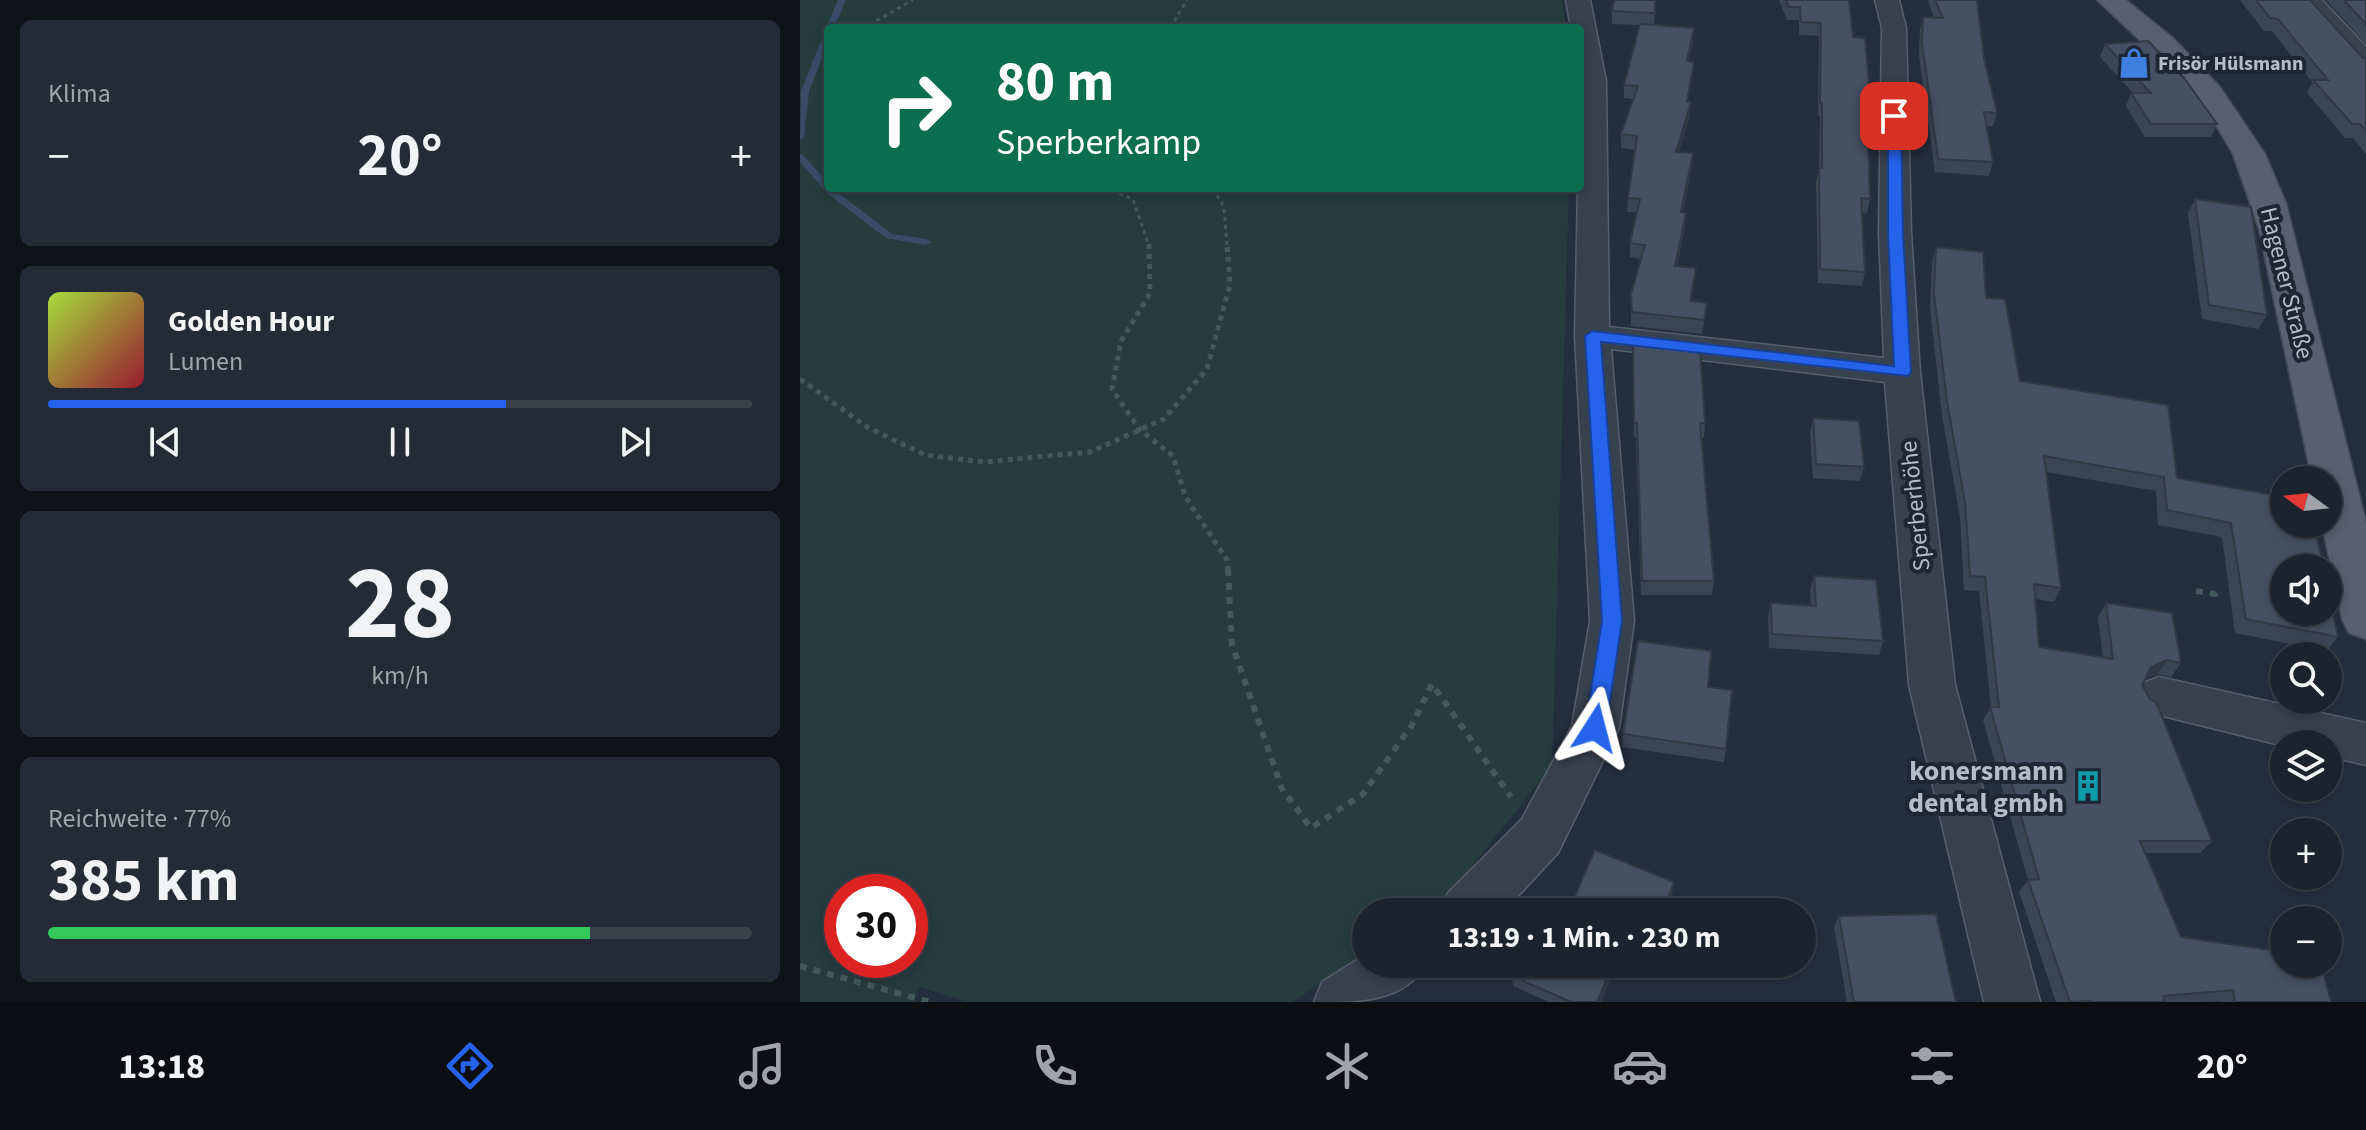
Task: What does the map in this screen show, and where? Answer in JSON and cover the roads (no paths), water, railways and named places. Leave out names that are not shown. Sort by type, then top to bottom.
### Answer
[{"type":"main road","name":"Hagener Straße","points":[[2110,0],[2150,31],[2195,76],[2238,133],[2255,165],[2278,238],[2366,619]]},
{"type":"street","points":[[1578,0],[1582,24]]},
{"type":"street","name":"Sperberhöhe","points":[[1887,0],[1894,28],[1895,233],[1902,372],[1932,685],[2012,1002]]},
{"type":"street","points":[[2309,0],[2366,62]]},
{"type":"street","points":[[1480,898],[1540,836],[1595,728],[1612,621],[1592,336],[1593,81],[1584,32]]},
{"type":"street","points":[[1592,336],[1902,372]]},
{"type":"street","points":[[2159,697],[2366,744]]},
{"type":"street","points":[[1342,1002],[1378,978]]},
{"type":"waterway","points":[[832,24],[842,0]]},
{"type":"waterway","points":[[800,137],[805,91],[824,43]]},
{"type":"waterway","points":[[800,157],[824,184]]},
{"type":"waterway","points":[[831,192],[889,236],[926,242]]},
{"type":"place","name":"Frisör Hülsmann","points":[[2134,63]]},
{"type":"place","name":"konersmann dental gmbh","points":[[2088,786]]}]
